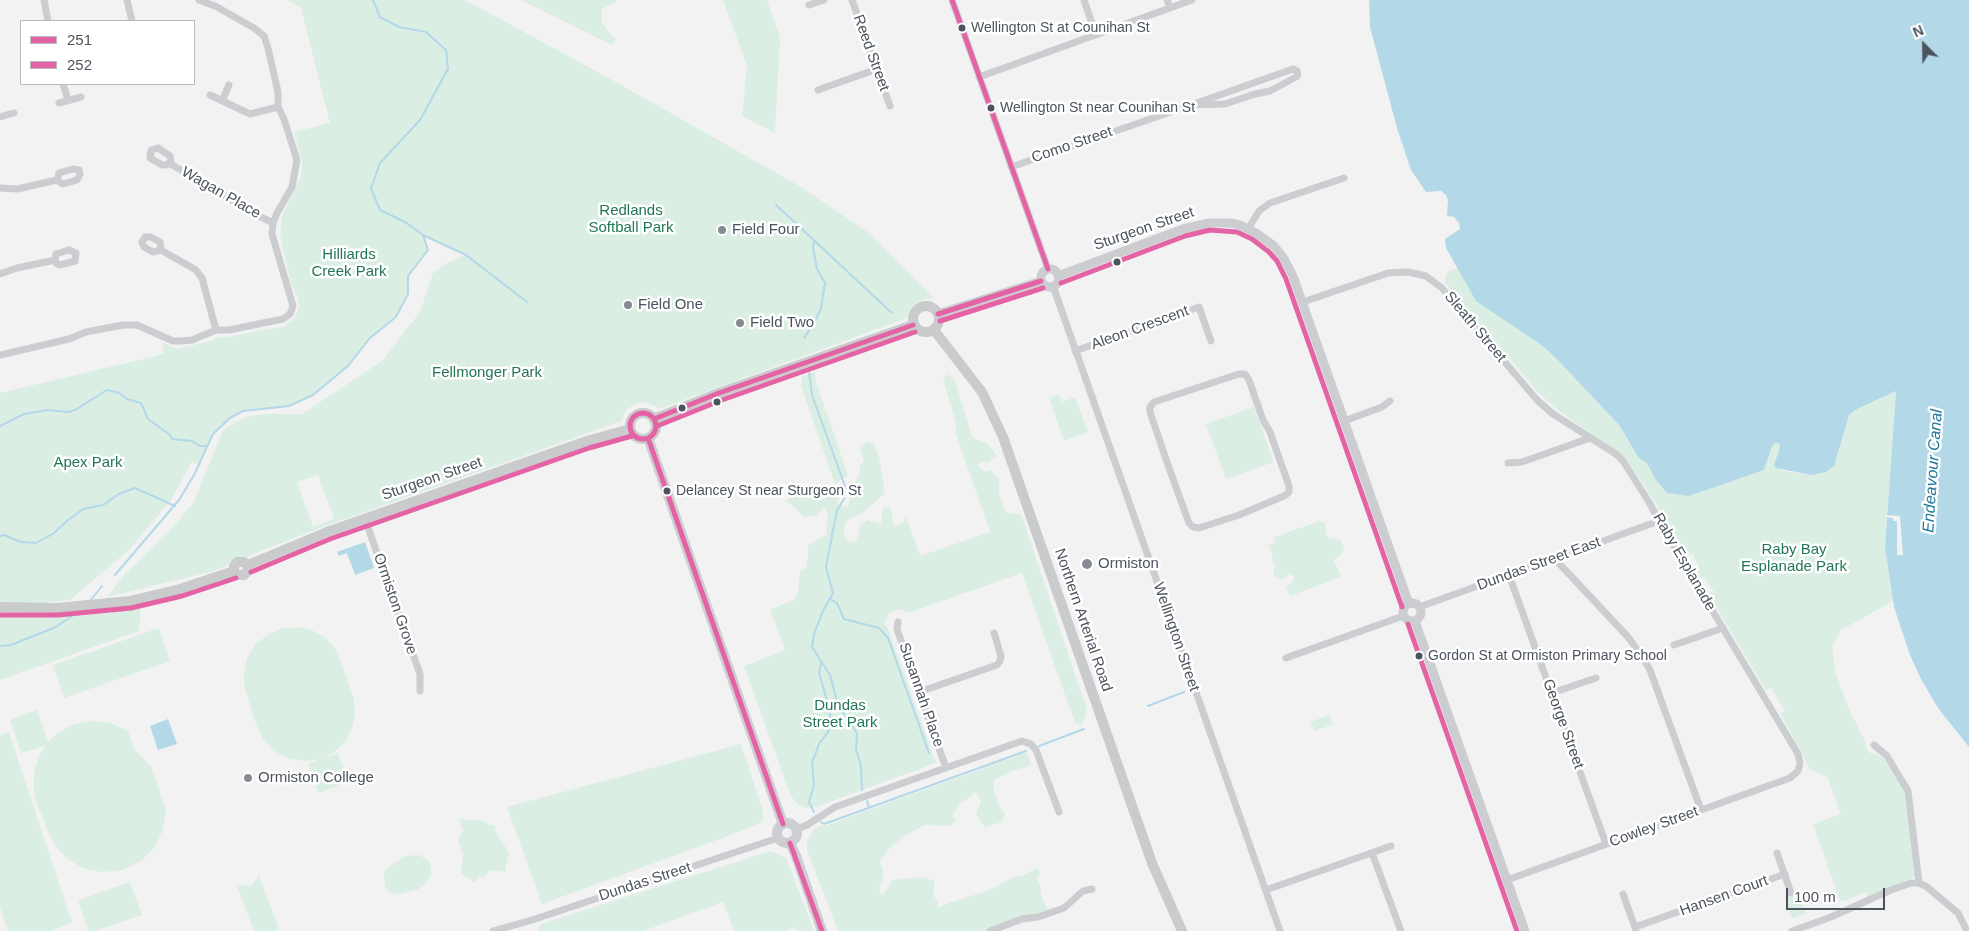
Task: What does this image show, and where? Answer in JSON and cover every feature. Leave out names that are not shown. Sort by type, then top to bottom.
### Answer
[{"type":"main road","points":[[920,307],[930,307],[938,314],[939,323],[934,330],[922,332],[913,325],[913,315],[920,307]]},
{"type":"main road","points":[[654,419],[719,393],[913,325]]},
{"type":"main road","name":"Northern Arterial Road","points":[[934,330],[982,392],[1004,437],[1152,863],[1182,931]]},
{"type":"main road","points":[[645,412],[654,419],[656,428],[652,435],[644,439],[635,437],[630,429],[630,420],[636,414],[645,412]]},
{"type":"main road","name":"Sturgeon Street","points":[[0,607],[57,608],[104,604],[172,591],[234,571],[237,575],[244,575],[248,572],[248,565],[294,545],[587,441],[630,429]]},
{"type":"main road","points":[[648,438],[783,824]]},
{"type":"main road","points":[[790,823],[797,829],[796,839],[790,843],[783,843],[778,838],[777,831],[783,824],[790,823]]},
{"type":"main road","points":[[790,843],[822,931]]},
{"type":"street","points":[[44,0],[48,20]]},
{"type":"street","points":[[127,0],[132,20]]},
{"type":"street","points":[[0,356],[69,339],[86,332],[122,325],[137,326],[172,341],[192,340],[216,330],[229,330],[283,319],[290,314],[293,306],[272,234],[273,223],[292,187],[297,167],[288,131],[278,107],[278,92],[264,36],[217,7],[199,0]]},
{"type":"street","points":[[809,5],[824,0]]},
{"type":"street","name":"Reed Street","points":[[852,0],[890,106]]},
{"type":"street","points":[[952,0],[1048,269]]},
{"type":"street","points":[[1084,0],[1096,35]]},
{"type":"street","points":[[1166,0],[1170,8]]},
{"type":"street","points":[[979,78],[1192,0]]},
{"type":"street","points":[[818,90],[876,69]]},
{"type":"street","name":"Como Street","points":[[1011,167],[1191,104],[1293,69],[1298,74],[1270,91],[1225,104],[1191,104]]},
{"type":"street","points":[[63,85],[68,100]]},
{"type":"street","points":[[222,101],[229,85]]},
{"type":"street","points":[[210,95],[250,114],[278,107]]},
{"type":"street","points":[[58,103],[81,97]]},
{"type":"street","points":[[0,117],[14,114]]},
{"type":"street","name":"Wagan Place","points":[[169,163],[273,223]]},
{"type":"street","points":[[1248,229],[1258,211],[1270,203],[1344,178]]},
{"type":"street","points":[[0,188],[17,189],[57,180]]},
{"type":"street","name":"Sturgeon Street","points":[[1058,276],[1195,226],[1220,222],[1231,223],[1248,229],[1264,238],[1283,257],[1293,276],[1409,604]]},
{"type":"street","points":[[161,250],[196,270],[202,278],[216,330]]},
{"type":"street","points":[[0,274],[17,268],[55,260]]},
{"type":"street","points":[[1048,269],[1054,270],[1058,276],[1057,282],[1053,286],[1046,286],[1042,281],[1042,274],[1048,269]]},
{"type":"street","name":"Sleath Street","points":[[1303,302],[1388,273],[1408,272],[1426,276],[1442,288],[1525,387]]},
{"type":"street","points":[[938,314],[1042,281]]},
{"type":"street","name":"Wellington Street","points":[[1053,286],[1280,931]]},
{"type":"street","name":"Aleon Crescent","points":[[1075,351],[1199,307],[1212,341]]},
{"type":"street","points":[[1239,374],[1245,374],[1270,432],[1289,486],[1289,492],[1284,496],[1239,515],[1199,528],[1193,528],[1189,523],[1169,468],[1150,407],[1154,402],[1197,387],[1239,374]]},
{"type":"street","name":"Raby Esplanade","points":[[1525,387],[1553,414],[1616,454],[1623,461],[1798,754],[1800,762],[1798,771]]},
{"type":"street","points":[[1344,421],[1382,407],[1390,401]]},
{"type":"street","points":[[1508,463],[1522,462],[1590,438]]},
{"type":"street","name":"Ormiston Grove","points":[[365,519],[420,674],[420,691]]},
{"type":"street","name":"Dundas Street East","points":[[1419,607],[1659,521]]},
{"type":"street","points":[[1555,558],[1628,637],[1650,670],[1701,810]]},
{"type":"street","name":"George Street","points":[[1509,575],[1606,844]]},
{"type":"street","points":[[1403,616],[1404,607],[1409,604],[1415,604],[1419,607],[1420,615],[1415,621]]},
{"type":"street","points":[[1403,616],[1407,620],[1415,621]]},
{"type":"street","points":[[1286,658],[1403,616]]},
{"type":"street","points":[[1415,621],[1525,931]]},
{"type":"street","name":"Susannah Place","points":[[898,622],[897,629],[946,768]]},
{"type":"street","points":[[1674,645],[1722,628]]},
{"type":"street","points":[[919,692],[997,665],[1001,656],[994,632]]},
{"type":"street","points":[[1552,693],[1596,678]]},
{"type":"street","points":[[797,829],[807,825],[835,807],[1022,742],[1031,744],[1036,750],[1059,812]]},
{"type":"street","points":[[1874,745],[1887,756],[1908,792],[1919,882]]},
{"type":"street","name":"Cowley Street","points":[[1507,880],[1790,778],[1798,771]]},
{"type":"street","name":"Dundas Street","points":[[493,931],[514,929],[778,838]]},
{"type":"street","points":[[1266,890],[1391,846]]},
{"type":"street","name":"Hansen Court","points":[[1777,852],[1791,893]]},
{"type":"street","points":[[1372,853],[1401,931]]},
{"type":"street","name":"Hansen Court","points":[[1623,894],[1636,929],[1785,874]]},
{"type":"street","points":[[1792,931],[1831,917],[1891,890],[1919,882],[1927,886],[1962,919],[1967,931]]},
{"type":"street","points":[[990,931],[1022,919],[1038,917],[1064,908],[1083,892],[1092,888]]},
{"type":"street","points":[[1962,919],[1969,914]]},
{"type":"green space","points":[[287,0],[465,0],[607,77],[801,187],[866,231],[934,298],[920,300],[910,308],[907,318],[659,409],[642,402],[628,408],[622,421],[325,526],[214,571],[107,597],[123,576],[169,532],[194,502],[223,430],[245,417],[264,414],[302,414],[382,361],[420,312],[433,273],[445,264],[465,255],[424,235],[428,250],[408,276],[408,294],[396,317],[370,338],[348,366],[313,395],[289,406],[243,411],[230,418],[213,434],[198,464],[192,462],[171,500],[128,551],[70,600],[33,604],[0,602],[0,393],[164,354],[162,342],[177,349],[210,341],[218,337],[225,338],[265,329],[284,327],[294,319],[299,308],[298,298],[291,284],[280,234],[282,216],[301,177],[302,161],[294,132],[330,123],[301,8]],"holes":[[[318,475],[334,519],[313,527],[297,482]]]},
{"type":"green space","points":[[521,0],[618,0],[602,9],[602,23],[616,40],[612,45]]},
{"type":"green space","points":[[723,0],[767,0],[780,37],[775,133],[742,116],[747,66]]},
{"type":"green space","name":"Raby Bay Esplanade Park","points":[[1451,255],[1774,443],[1779,443],[1780,447],[1774,465],[1783,471],[1811,475],[1849,415],[1855,410],[1896,391],[1885,547],[1893,601],[1841,630],[1832,647],[1836,674],[1848,707],[1865,741],[1867,750],[1884,759],[1904,790],[1915,874],[1912,879],[1868,897],[1866,892],[1840,901],[1813,824],[1841,814],[1827,776],[1810,770],[1780,714],[1785,711],[1771,688],[1766,690],[1708,593],[1714,592],[1705,577],[1699,578],[1694,570],[1700,569],[1692,554],[1685,555],[1654,500],[1626,459],[1554,407],[1537,391],[1444,282],[1447,272],[1458,268]]},
{"type":"green space","points":[[815,372],[816,382],[848,475],[835,484],[801,386],[802,376]]},
{"type":"green space","name":"Dundas Street Park","points":[[947,374],[955,380],[972,437],[989,445],[997,456],[988,463],[981,461],[978,465],[984,472],[991,470],[999,479],[999,493],[1006,513],[1021,514],[1087,710],[1082,725],[1075,723],[1022,573],[908,613],[899,609],[890,612],[885,621],[936,763],[816,807],[804,808],[796,803],[790,794],[744,666],[785,650],[770,609],[792,601],[798,592],[800,572],[806,568],[808,545],[827,534],[826,525],[828,519],[826,509],[823,508],[817,515],[805,517],[787,501],[792,495],[801,493],[820,500],[829,497],[829,492],[833,487],[840,484],[841,495],[837,503],[843,507],[849,506],[850,498],[855,492],[852,486],[860,474],[860,467],[864,460],[860,449],[867,442],[874,444],[879,457],[885,493],[864,512],[846,521],[843,531],[847,541],[855,542],[860,526],[867,520],[881,524],[883,508],[890,507],[894,526],[902,523],[905,518],[907,519],[920,556],[990,532],[956,434],[956,423],[943,379]]},
{"type":"green space","points":[[1059,394],[1062,402],[1075,397],[1088,432],[1064,441],[1049,398]]},
{"type":"green space","points":[[1254,407],[1274,462],[1226,479],[1206,424]]},
{"type":"green space","points":[[1320,521],[1325,523],[1326,534],[1329,538],[1340,540],[1344,546],[1343,553],[1334,560],[1341,577],[1290,596],[1286,588],[1295,578],[1291,573],[1282,580],[1276,578],[1273,572],[1275,565],[1271,558],[1273,554],[1268,546],[1275,542],[1274,537]]},
{"type":"green space","points":[[141,605],[139,631],[0,680],[0,615],[41,617]]},
{"type":"green space","points":[[300,627],[314,631],[327,639],[337,651],[354,699],[355,714],[352,728],[345,742],[334,752],[323,758],[338,753],[348,782],[318,793],[308,764],[319,759],[304,761],[288,758],[274,751],[263,739],[245,690],[244,674],[247,658],[256,644],[269,634],[284,628]]},
{"type":"green space","points":[[159,628],[170,661],[64,698],[53,665]]},
{"type":"green space","points":[[37,710],[48,742],[71,725],[90,721],[110,723],[128,731],[135,750],[151,766],[166,810],[163,829],[155,847],[141,861],[123,870],[102,872],[82,868],[65,857],[52,841],[34,792],[34,771],[41,752],[46,746],[21,753],[10,720]]},
{"type":"green space","points":[[1329,715],[1334,724],[1315,731],[1310,722]]},
{"type":"green space","points":[[9,732],[72,923],[50,931],[8,931],[0,907],[0,735]]},
{"type":"green space","points":[[741,744],[762,808],[763,820],[755,826],[542,904],[507,807]]},
{"type":"green space","points":[[1025,753],[1031,760],[1029,766],[1011,771],[994,780],[994,791],[1000,808],[1005,814],[1002,822],[985,827],[976,814],[981,802],[976,792],[960,804],[952,816],[956,821],[949,826],[924,825],[904,836],[889,849],[880,861],[884,874],[879,889],[882,896],[890,882],[894,880],[923,877],[935,881],[933,894],[938,903],[937,909],[943,905],[990,890],[1014,877],[1023,876],[1034,869],[1038,869],[1040,874],[1037,879],[1041,895],[1048,910],[984,931],[838,931],[807,850],[807,841],[813,830]]},
{"type":"green space","points":[[459,819],[484,821],[489,825],[494,825],[497,835],[509,852],[505,872],[490,870],[483,879],[480,876],[474,883],[461,873],[463,855],[458,841],[463,831]]},
{"type":"green space","points":[[771,851],[786,858],[814,931],[797,931],[796,927],[786,931],[734,931],[723,902],[643,931],[538,931],[541,924]]},
{"type":"green space","points":[[419,855],[428,860],[431,867],[431,876],[426,883],[419,889],[399,894],[392,893],[385,887],[384,873],[388,867],[406,856]]},
{"type":"green space","points":[[259,875],[279,929],[274,931],[254,931],[236,884],[248,886],[253,884]]},
{"type":"green space","points":[[130,882],[142,915],[95,931],[88,931],[78,900]]},
{"type":"green space","points":[[1798,892],[1806,914],[1792,918],[1785,897]]},
{"type":"water","name":"Endeavour Canal","points":[[1369,0],[1969,0],[1969,747],[1938,708],[1921,679],[1910,655],[1894,607],[1885,547],[1896,391],[1855,410],[1849,415],[1834,466],[1826,472],[1811,475],[1776,468],[1774,465],[1780,447],[1779,443],[1775,443],[1772,446],[1764,470],[1689,496],[1667,493],[1656,480],[1647,463],[1638,457],[1620,426],[1558,360],[1543,346],[1476,301],[1446,248],[1445,239],[1460,229],[1459,223],[1454,217],[1447,216],[1448,200],[1446,195],[1441,191],[1426,192],[1411,170],[1397,128],[1370,27]]},
{"type":"water","points":[[365,542],[374,568],[355,575],[347,553],[339,556],[337,552]]},
{"type":"water","points":[[168,719],[177,744],[158,750],[150,726]]},
{"type":"pier","points":[[1885,515],[1900,516],[1903,555],[1897,555],[1897,521],[1893,521],[1893,518],[1885,517]]},
{"type":"waterway","points":[[115,575],[179,500],[194,475],[213,434],[230,418],[243,411],[289,406],[313,395],[348,366],[370,338],[396,317],[408,294],[408,276],[428,250],[423,235],[405,222],[380,210],[371,188],[380,163],[420,120],[448,69],[446,50],[426,32],[399,27],[380,17],[373,0]]},
{"type":"waterway","points":[[776,205],[892,313]]},
{"type":"waterway","points":[[423,235],[466,255],[527,302]]},
{"type":"waterway","points":[[804,338],[815,322],[821,308],[825,283],[817,269],[813,248],[814,240]]},
{"type":"waterway","points":[[809,371],[812,395],[845,486],[844,499],[837,510],[826,567],[833,593],[823,611],[814,634],[812,647],[830,675],[838,705],[857,733],[856,749],[861,766],[862,790]]},
{"type":"waterway","points":[[0,426],[24,414],[48,410],[68,412],[75,410],[107,390],[141,403],[148,419],[169,434],[172,439],[192,441],[200,446],[207,446]]},
{"type":"waterway","points":[[0,536],[4,535],[21,542],[36,543],[54,533],[83,509],[103,505],[119,494],[135,488],[175,506]]},
{"type":"waterway","points":[[90,601],[102,586]]},
{"type":"waterway","points":[[830,599],[837,603],[844,619],[879,628],[888,638],[929,753]]},
{"type":"waterway","points":[[0,646],[11,645],[56,627],[79,611]]},
{"type":"waterway","points":[[814,812],[809,802],[814,785],[812,763],[819,744],[828,732],[830,721],[830,711],[819,673],[821,663]]},
{"type":"waterway","points":[[1148,706],[1184,692]]},
{"type":"waterway","points":[[1039,746],[1084,729]]},
{"type":"waterway","points":[[821,822],[824,824],[1026,751]]},
{"type":"waterway","points":[[867,801],[869,807]]},
{"type":"transit line","name":"251","points":[[952,0],[1048,269]]},
{"type":"transit line","name":"252","points":[[1061,283],[1185,236],[1210,230],[1237,232],[1252,239],[1269,252],[1277,261],[1286,279],[1402,607]]},
{"type":"transit line","name":"251","points":[[938,314],[1041,281]]},
{"type":"transit line","name":"252","points":[[940,321],[1043,288]]},
{"type":"transit line","name":"251","points":[[654,419],[719,393],[913,325]]},
{"type":"transit line","name":"252","points":[[657,426],[722,400],[915,332]]},
{"type":"transit line","name":"251","points":[[643,413],[652,417],[656,426],[652,435],[643,439],[634,435],[630,426],[634,417],[643,413]]},
{"type":"transit line","name":"252","points":[[251,572],[330,539],[589,448],[632,436]]},
{"type":"transit line","name":"251","points":[[648,438],[783,824]]},
{"type":"transit line","name":"252","points":[[0,615],[58,615],[131,608],[182,596],[236,578]]},
{"type":"transit line","name":"252","points":[[1408,624],[1517,931]]},
{"type":"transit line","name":"251","points":[[790,843],[822,931]]},
{"type":"place","name":"Wellington St at Counihan St","points":[[962,28]]},
{"type":"place","name":"Wellington St near Counihan St","points":[[991,108]]},
{"type":"place","name":"Field Four","points":[[722,230]]},
{"type":"place","name":"Field One","points":[[628,305]]},
{"type":"place","name":"Field Two","points":[[740,323]]},
{"type":"place","name":"Delancey St near Sturgeon St","points":[[667,491]]},
{"type":"place","name":"Ormiston","points":[[1087,564]]},
{"type":"place","name":"Gordon St at Ormiston Primary School","points":[[1419,656]]},
{"type":"place","name":"Ormiston College","points":[[248,778]]},
{"type":"park label","name":"Redlands Softball Park","points":[[631,220]]},
{"type":"park label","name":"Hilliards Creek Park","points":[[349,264]]},
{"type":"park label","name":"Fellmonger Park","points":[[487,373]]},
{"type":"park label","name":"Apex Park","points":[[88,463]]}]
